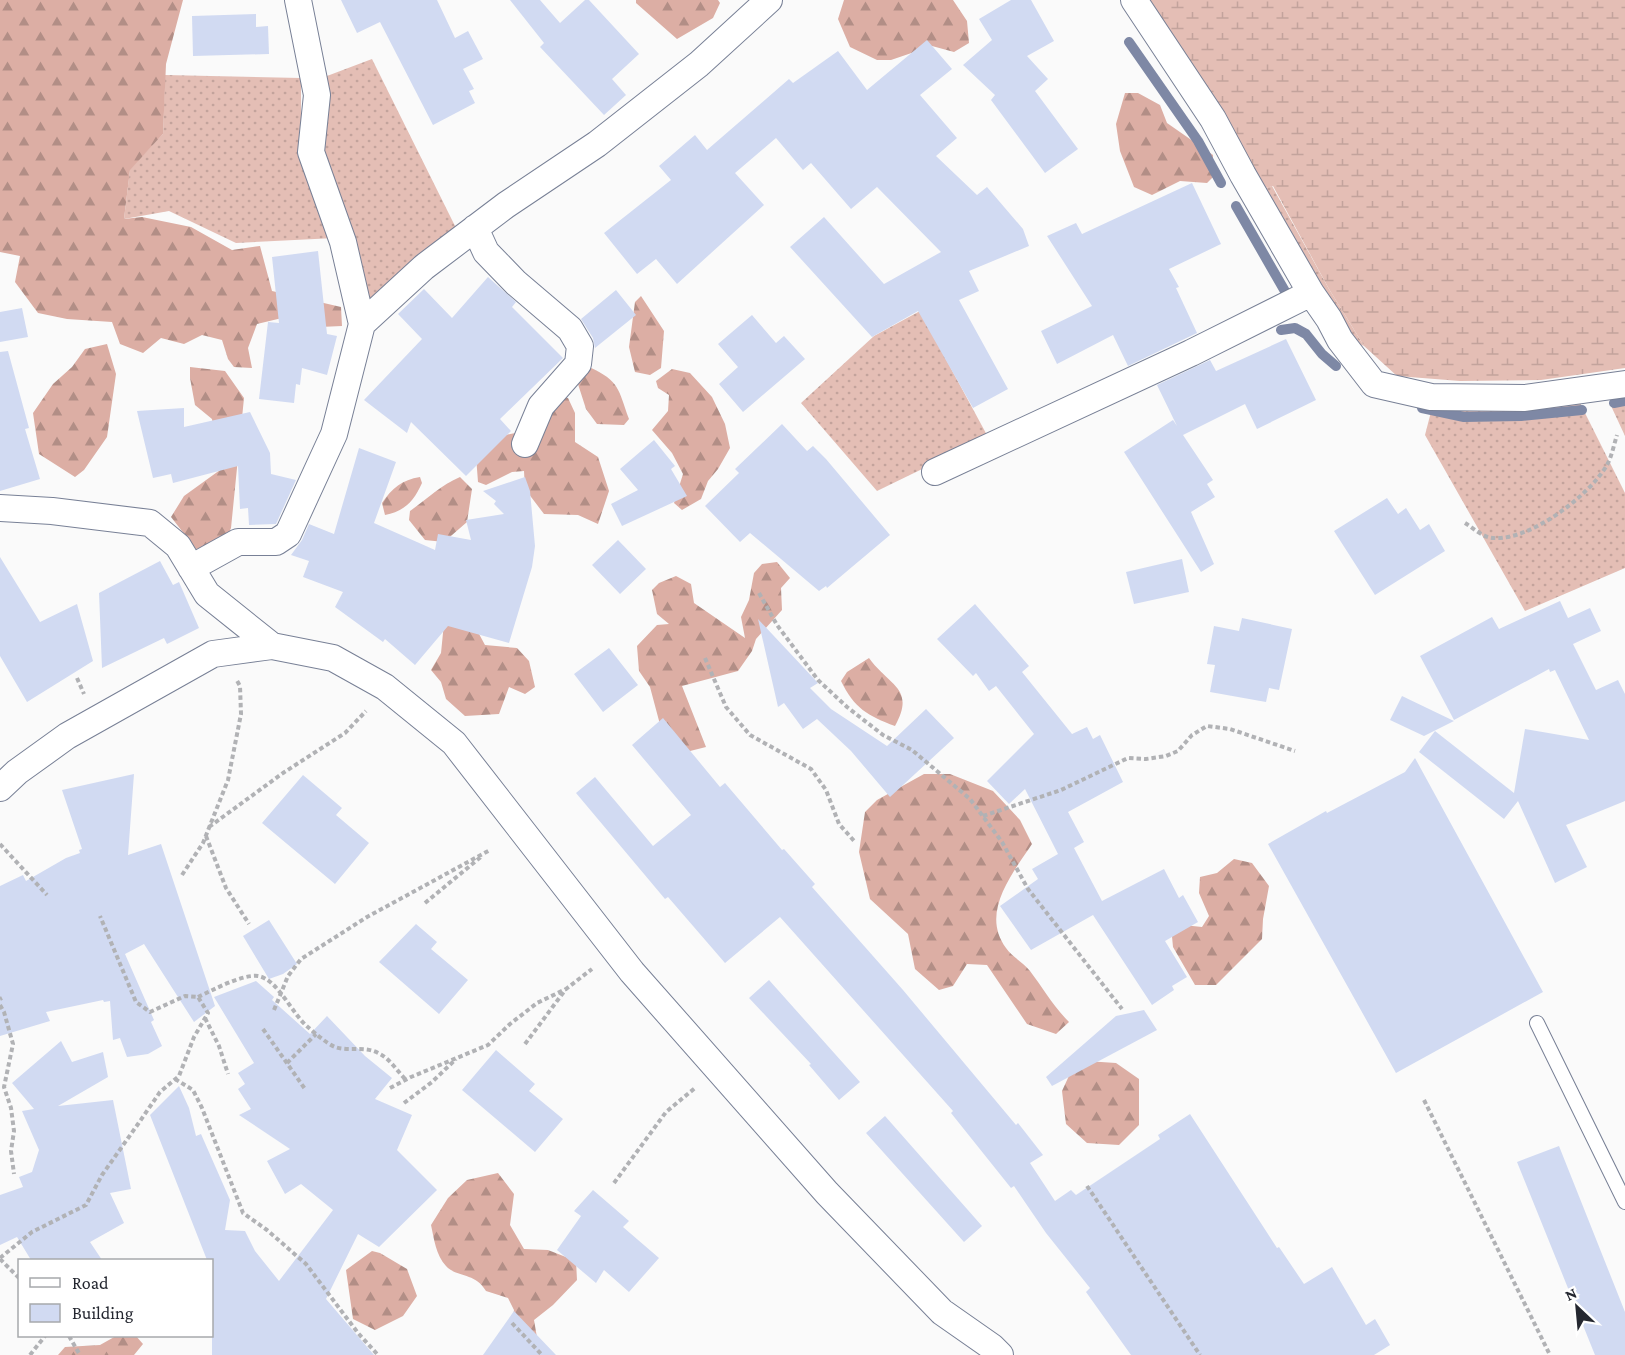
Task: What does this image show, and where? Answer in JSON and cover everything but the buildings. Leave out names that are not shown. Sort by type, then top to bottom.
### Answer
[{"type":"street","points":[[191,568],[238,542],[276,542],[288,534],[334,434],[362,324],[344,242],[311,152],[316,95],[298,0]]},
{"type":"street","points":[[362,324],[424,267],[506,205],[597,144],[699,64],[769,0]]},
{"type":"street","points":[[1134,0],[1213,119],[1340,340],[1374,384],[1431,396],[1525,398],[1625,384]]},
{"type":"street","points":[[475,228],[486,252],[516,283],[570,330],[580,346],[578,364],[541,406],[525,444]]},
{"type":"street","points":[[935,472],[1191,353],[1311,293]]},
{"type":"street","points":[[0,508],[150,523],[178,546],[207,594],[272,646]]},
{"type":"street","points":[[0,788],[17,772],[67,736],[213,654],[272,646],[333,658],[385,687],[454,743],[618,954],[826,1193],[942,1312],[992,1347],[999,1355]]},
{"type":"lane","points":[[1538,1023],[1625,1202]]},
{"type":"path","points":[[1465,523],[1491,538],[1518,536],[1550,520],[1589,488],[1607,465],[1617,435]]},
{"type":"path","points":[[759,593],[777,625],[818,680],[883,735],[912,750],[970,798],[1002,842],[1029,889],[1122,1009]]},
{"type":"path","points":[[182,875],[203,843],[228,780],[241,714],[240,686],[225,652]]},
{"type":"path","points":[[705,658],[726,707],[750,735],[812,769],[826,790],[839,824],[855,842]]},
{"type":"path","points":[[208,827],[345,733],[385,687]]},
{"type":"path","points":[[983,816],[1061,790],[1128,758],[1146,759],[1166,756],[1178,751],[1192,735],[1206,726],[1230,729],[1295,751]]},
{"type":"path","points":[[425,903],[519,827]]},
{"type":"path","points":[[206,836],[226,888],[249,924]]},
{"type":"path","points":[[0,844],[47,895]]},
{"type":"path","points":[[274,1010],[288,976],[301,958],[367,917],[490,850]]},
{"type":"path","points":[[100,916],[136,1002],[150,1011],[185,996],[198,997],[235,981],[256,976],[267,979],[306,1026],[316,1034],[334,1046],[365,1048],[381,1054],[406,1080]]},
{"type":"path","points":[[390,1088],[488,1045],[537,1003],[566,989],[589,971],[618,954]]},
{"type":"path","points":[[525,1044],[566,989]]},
{"type":"path","points":[[18,1277],[0,1258],[32,1232],[86,1205],[102,1175],[160,1092],[179,1076],[194,1036],[208,1013],[198,997]]},
{"type":"path","points":[[0,1005],[13,1044],[4,1087],[11,1108],[14,1131],[11,1151],[14,1174]]},
{"type":"path","points":[[205,1018],[219,1046],[228,1074]]},
{"type":"path","points":[[263,1029],[304,1089]]},
{"type":"path","points":[[287,1063],[316,1034]]},
{"type":"path","points":[[404,1102],[432,1082],[459,1056]]},
{"type":"path","points":[[614,1183],[666,1112],[718,1071]]},
{"type":"path","points":[[175,1079],[193,1090],[243,1213],[267,1230],[306,1264],[358,1333],[378,1355]]},
{"type":"path","points":[[1424,1100],[1550,1355]]},
{"type":"path","points":[[1087,1186],[1200,1355]]},
{"type":"path","points":[[512,1323],[543,1355]]},
{"type":"path","points":[[30,1355],[44,1337]]},
{"type":"path","points":[[70,1337],[80,1355]]},
{"type":"green space","points":[[0,0],[183,0],[166,64],[163,134],[130,170],[124,219],[142,217],[191,227],[232,250],[260,246],[272,291],[341,307],[342,326],[320,327],[282,318],[257,324],[248,348],[252,368],[234,367],[228,359],[222,340],[202,335],[184,344],[161,338],[143,353],[120,344],[112,322],[67,319],[38,313],[15,282],[20,256],[0,252]]},
{"type":"green space","points":[[636,0],[718,0],[720,3],[713,18],[677,39],[636,3]]},
{"type":"green space","points":[[844,0],[953,0],[967,21],[969,43],[954,52],[932,46],[891,60],[877,60],[850,47],[838,19]]},
{"type":"green space","points":[[1145,0],[1625,0],[1625,368],[1541,380],[1460,381],[1397,376],[1364,346],[1329,289],[1273,186],[1262,189]]},
{"type":"green space","points":[[372,59],[457,230],[368,305],[325,160],[321,123],[327,76]]},
{"type":"green space","points":[[165,75],[301,78],[301,153],[335,238],[236,243],[169,211],[124,219],[130,169],[163,134]]},
{"type":"green space","points":[[1125,93],[1138,93],[1160,105],[1167,123],[1213,155],[1213,177],[1207,183],[1180,181],[1152,195],[1134,187],[1120,151],[1116,124]]},
{"type":"green space","points":[[1272,186],[1329,289],[1364,346],[1348,339],[1262,189]]},
{"type":"green space","points":[[641,296],[664,331],[661,368],[650,375],[635,372],[629,347],[635,302]]},
{"type":"green space","points":[[920,311],[988,437],[877,491],[801,403],[874,336]]},
{"type":"green space","points":[[107,344],[116,374],[107,437],[84,470],[75,477],[39,454],[33,413],[53,384],[72,367],[85,349]]},
{"type":"green space","points":[[190,367],[225,371],[244,398],[231,528],[225,543],[196,549],[171,517],[184,496],[220,470],[212,419],[195,405]]},
{"type":"green space","points":[[589,367],[607,377],[617,387],[629,419],[624,425],[597,424],[586,409],[577,381]]},
{"type":"green space","points":[[672,369],[690,373],[712,397],[725,424],[730,448],[708,481],[701,499],[682,510],[674,503],[683,474],[672,453],[652,430],[668,411],[669,395],[658,388],[656,381]]},
{"type":"green space","points":[[540,394],[568,398],[575,413],[575,442],[598,457],[609,491],[598,524],[578,515],[544,514],[525,489],[524,471],[512,472],[486,485],[478,482],[476,456],[496,437],[520,432]]},
{"type":"green space","points":[[1625,395],[1625,436],[1612,408],[1611,397]]},
{"type":"green space","points":[[1580,403],[1625,493],[1625,568],[1525,611],[1425,435],[1433,404]]},
{"type":"green space","points":[[420,477],[422,483],[412,500],[398,511],[385,515],[382,503],[390,493],[398,485]]},
{"type":"green space","points":[[460,477],[472,489],[467,522],[444,542],[425,540],[409,520],[410,511],[440,488]]},
{"type":"green space","points":[[777,562],[790,578],[781,588],[782,610],[756,639],[752,651],[738,671],[682,686],[706,747],[682,753],[662,732],[650,687],[639,671],[637,646],[657,625],[669,624],[657,614],[652,590],[659,583],[676,576],[691,584],[694,603],[745,638],[741,617],[749,600],[754,573],[762,564]]},
{"type":"green space","points":[[472,621],[485,645],[517,648],[529,661],[535,687],[525,694],[509,687],[499,714],[465,716],[446,699],[441,682],[431,670],[441,653],[444,623]]},
{"type":"green space","points":[[869,658],[901,695],[903,703],[895,726],[863,710],[851,698],[841,681],[847,672]]},
{"type":"green space","points":[[924,774],[950,774],[993,791],[1020,820],[1032,844],[1008,881],[1002,894],[996,921],[999,935],[1006,948],[1030,971],[1069,1022],[1056,1034],[1027,1024],[987,965],[967,964],[953,986],[939,990],[915,969],[908,934],[870,899],[859,852],[865,812],[877,800]]},
{"type":"green space","points":[[1234,859],[1252,863],[1269,886],[1262,939],[1216,985],[1195,985],[1173,947],[1171,926],[1174,924],[1202,927],[1209,916],[1199,893],[1200,877],[1217,873]]},
{"type":"green space","points":[[1086,1061],[1116,1063],[1139,1079],[1139,1125],[1119,1145],[1087,1143],[1066,1124],[1062,1091],[1073,1067]]},
{"type":"green space","points":[[498,1173],[514,1194],[510,1225],[524,1249],[548,1250],[576,1261],[577,1280],[553,1305],[534,1320],[540,1355],[509,1343],[514,1310],[508,1298],[486,1291],[477,1281],[450,1270],[440,1257],[434,1241],[431,1225],[448,1198],[467,1180]]},
{"type":"green space","points":[[372,1251],[380,1253],[407,1269],[417,1296],[403,1316],[375,1330],[353,1319],[346,1270]]},
{"type":"green space","points":[[114,1337],[137,1337],[143,1344],[134,1355],[58,1355],[65,1347],[100,1345]]},
{"type":"waterway","points":[[1129,42],[1198,141],[1221,183]]},
{"type":"waterway","points":[[1236,206],[1286,293]]},
{"type":"waterway","points":[[1281,330],[1295,328],[1306,334],[1322,354],[1336,366]]},
{"type":"waterway","points":[[1614,403],[1625,401]]},
{"type":"waterway","points":[[1422,408],[1464,417],[1521,416],[1582,410]]}]
